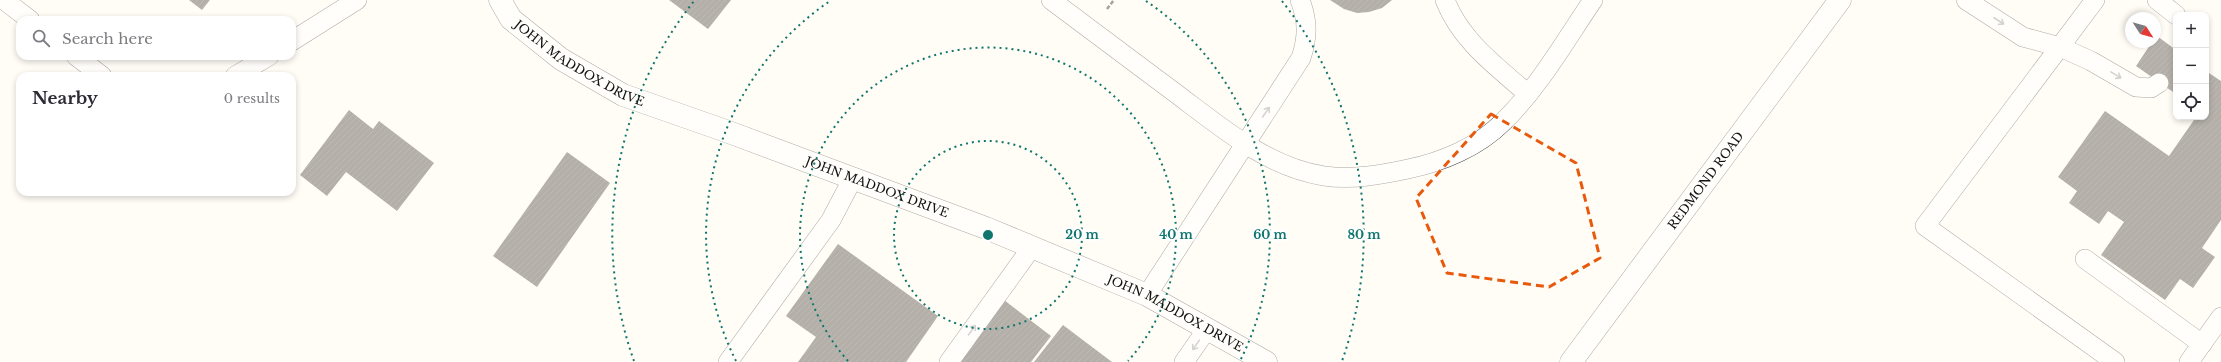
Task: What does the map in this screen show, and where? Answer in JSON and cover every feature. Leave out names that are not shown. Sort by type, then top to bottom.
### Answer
[{"type":"street","name":"JOHN MADDOX DRIVE","points":[[500,0],[511,19],[560,59],[623,95],[853,178],[1032,247],[1147,295],[1266,362]]},
{"type":"street","name":"REDMOND ROAD","points":[[1571,362],[1840,0]]},
{"type":"lane","points":[[4,0],[25,16]]},
{"type":"lane","points":[[296,38],[331,7],[357,0]]},
{"type":"lane","points":[[1051,0],[1244,144],[1287,165],[1322,176],[1346,178],[1384,174],[1446,159],[1478,141],[1502,123],[1528,94],[1593,0]]},
{"type":"lane","points":[[1147,295],[1301,58],[1307,41],[1307,28],[1305,13],[1300,0]]},
{"type":"lane","points":[[1445,0],[1451,17],[1476,48],[1528,94]]},
{"type":"lane","points":[[1966,0],[2023,37],[2060,47],[2091,61],[2136,87],[2151,88],[2159,83]]},
{"type":"lane","points":[[2095,0],[1925,226],[2115,362]]},
{"type":"lane","points":[[2157,0],[2173,13]]},
{"type":"lane","points":[[81,60],[97,72]]},
{"type":"lane","points":[[242,72],[262,60]]},
{"type":"lane","points":[[728,362],[831,220],[853,178]]},
{"type":"lane","points":[[949,362],[1032,247]]},
{"type":"lane","points":[[2085,260],[2202,344]]},
{"type":"lane","points":[[2189,362],[2221,317]]},
{"type":"lane","points":[[1184,362],[1207,329]]},
{"type":"highlighted area","points":[[1491,114],[1576,163],[1600,258],[1549,287],[1447,273],[1416,198]]},
{"type":"building","points":[[189,0],[210,0],[202,10]]},
{"type":"building","points":[[669,0],[731,0],[708,29]]},
{"type":"building","points":[[1330,0],[1392,0],[1382,8],[1369,12],[1357,13],[1344,9]]},
{"type":"building","points":[[2161,39],[2173,48],[2173,92],[2136,66],[2148,48],[2161,48]]},
{"type":"building","points":[[2209,73],[2221,81],[2221,220],[2202,248],[2215,257],[2193,288],[2180,279],[2165,300],[2101,255],[2124,222],[2108,211],[2099,224],[2069,203],[2077,191],[2058,177],[2105,111],[2169,156],[2194,120],[2209,120]]},
{"type":"building","points":[[349,110],[373,129],[379,121],[434,163],[397,211],[346,172],[327,196],[300,175]]},
{"type":"building","points":[[567,152],[610,183],[537,287],[493,256]]},
{"type":"building","points":[[838,244],[938,316],[906,362],[798,362],[816,337],[786,316]]},
{"type":"building","points":[[1004,300],[1051,336],[1031,362],[957,362]]},
{"type":"building","points":[[1063,325],[1112,362],[1034,362]]}]
